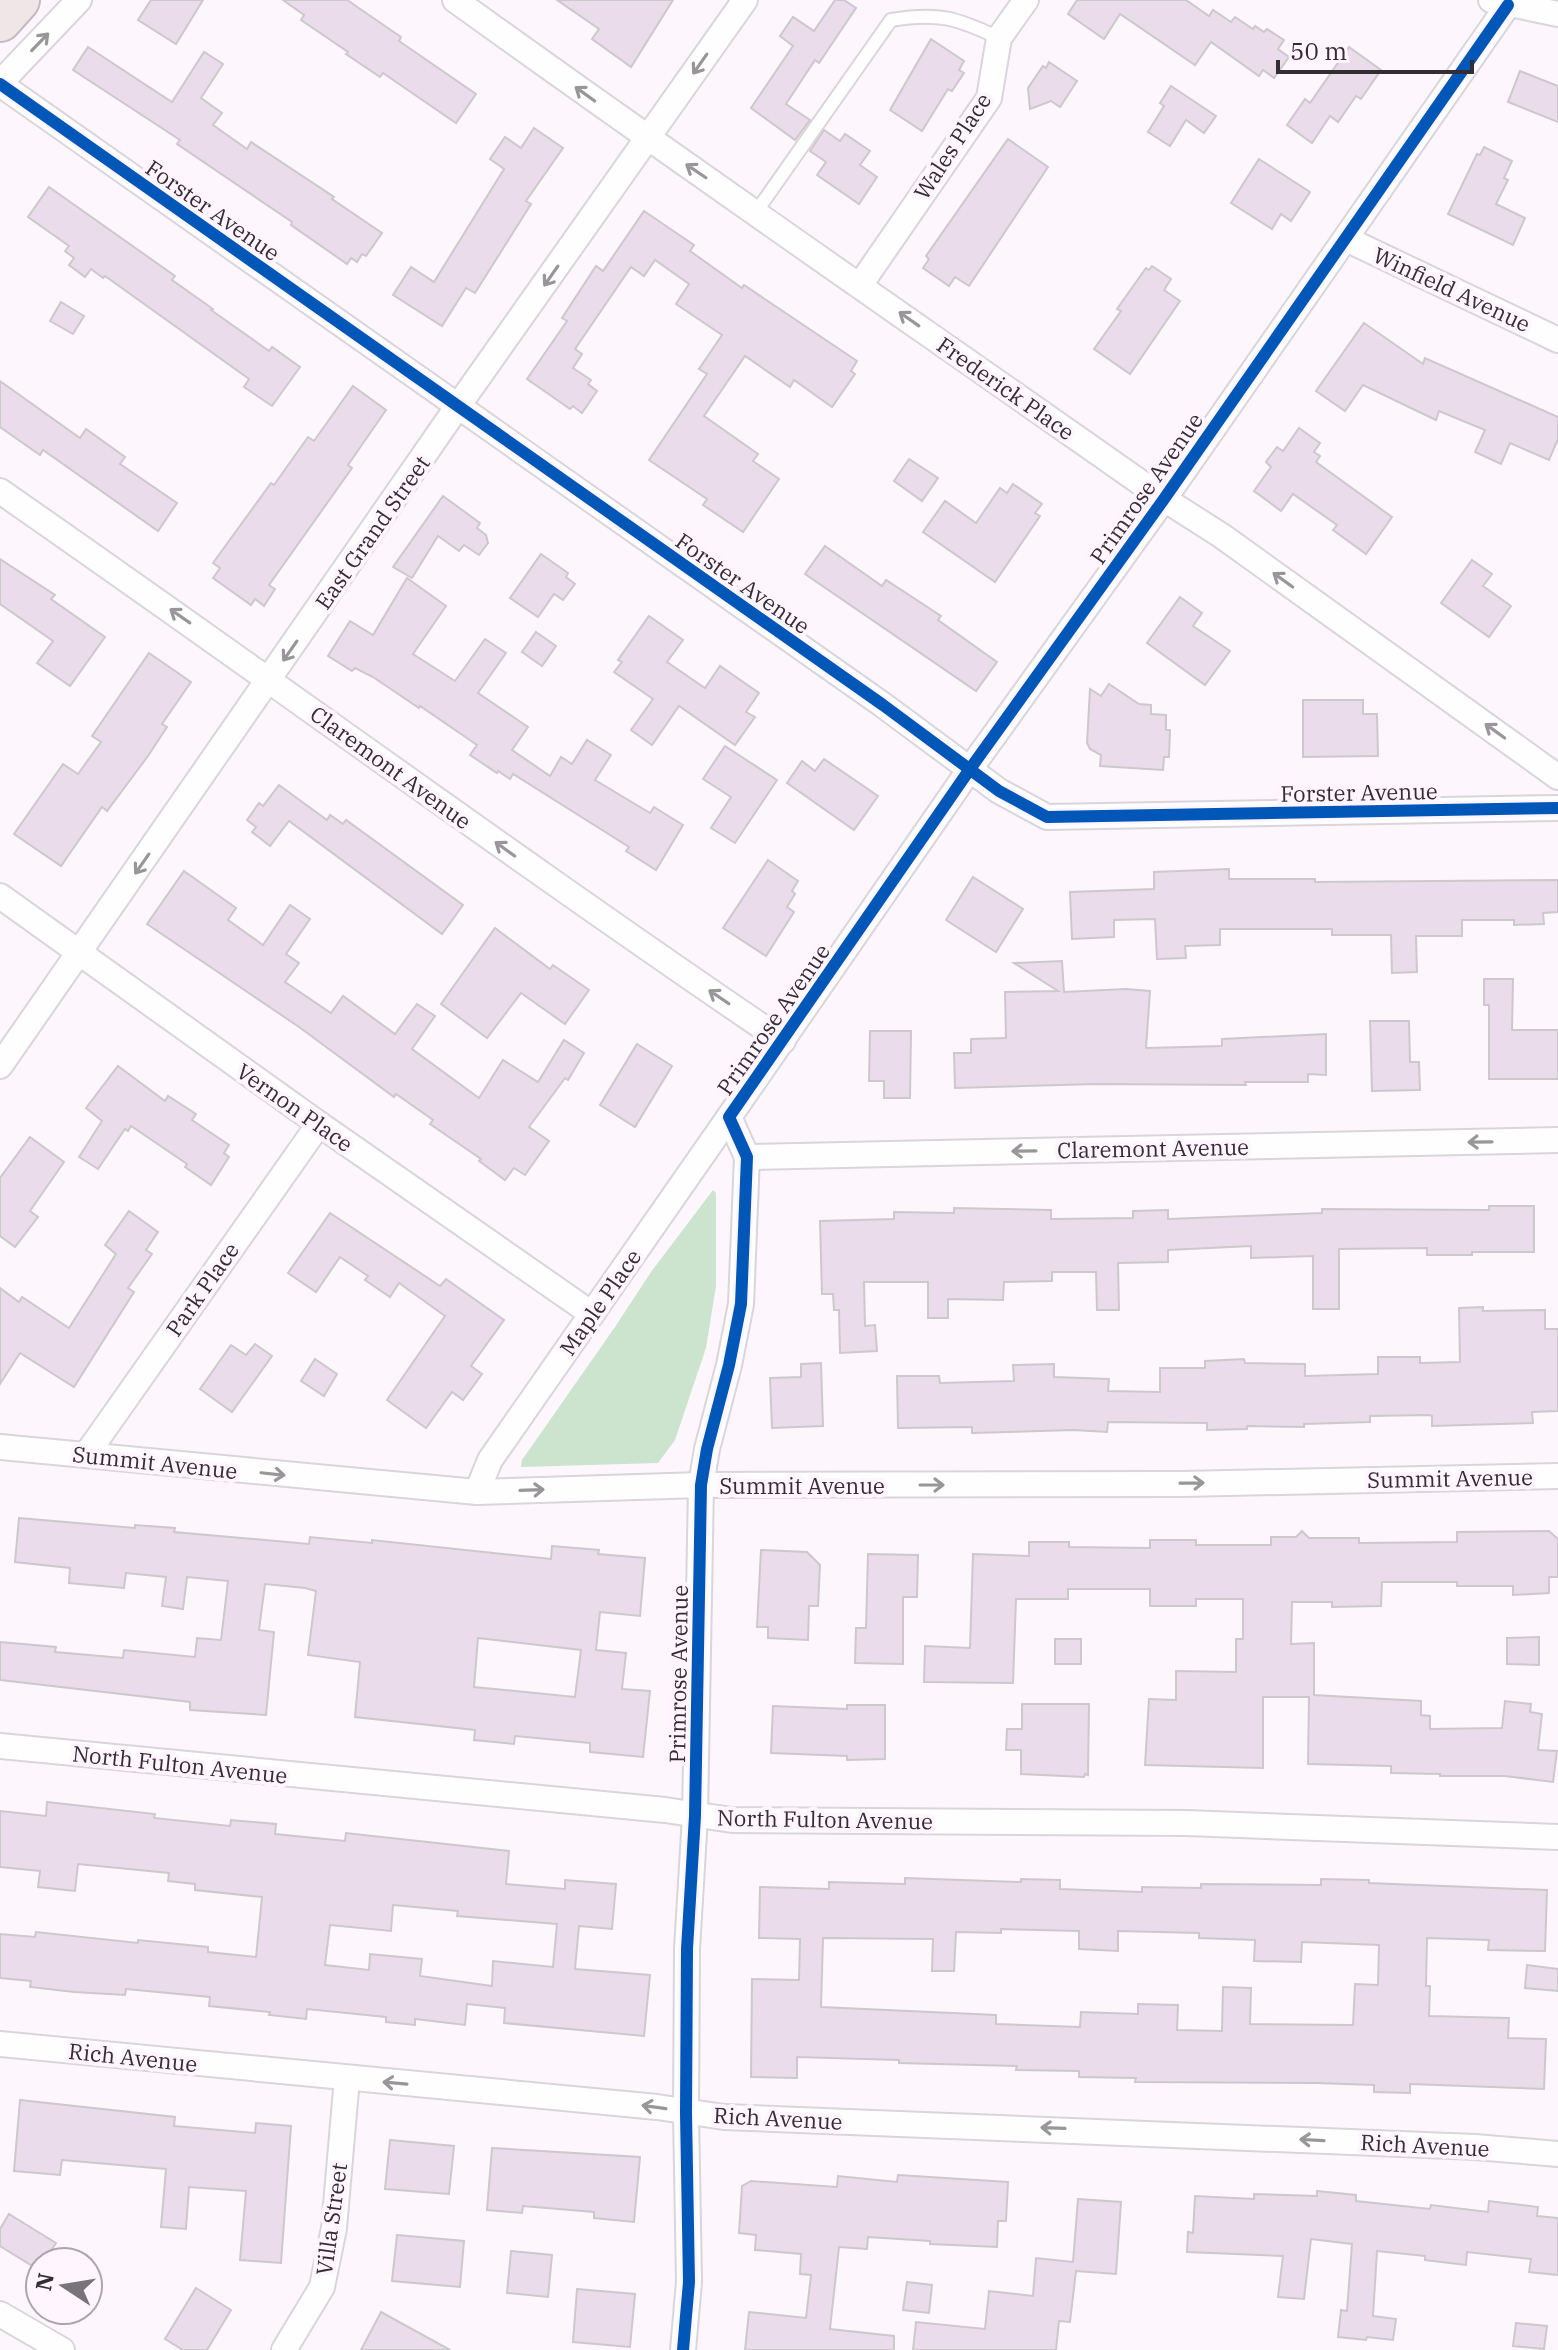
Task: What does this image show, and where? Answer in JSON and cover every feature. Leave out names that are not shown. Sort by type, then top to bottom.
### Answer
[{"type":"highway","points":[[0,20],[18,0]]},
{"type":"street","points":[[0,84],[79,0]]},
{"type":"street","name":"Frederick Place","points":[[455,0],[648,139],[1164,499],[1222,536],[1558,777]]},
{"type":"street","name":"East Grand Street","points":[[0,1066],[458,406],[745,0]]},
{"type":"street","name":"Wales Place","points":[[860,285],[989,98],[999,38],[1026,0]]},
{"type":"street","points":[[1500,2],[1558,14]]},
{"type":"street","name":"Primrose Avenue","points":[[683,2350],[689,2282],[687,1949],[695,1816],[701,1485],[741,1304],[747,1157],[729,1117],[970,769],[1346,239],[1500,2]]},
{"type":"street","name":"Forster Avenue","points":[[0,84],[999,791],[1047,817],[1558,808]]},
{"type":"street","name":"Winfield Avenue","points":[[1346,239],[1558,340]]},
{"type":"street","name":"Claremont Avenue","points":[[0,491],[270,679],[576,900],[783,1041]]},
{"type":"street","name":"Vernon Place","points":[[0,896],[592,1314]]},
{"type":"street","name":"Maple Place","points":[[477,1492],[490,1460],[729,1117]]},
{"type":"street","name":"Park Place","points":[[86,1455],[319,1124]]},
{"type":"street","name":"Claremont Avenue","points":[[747,1157],[1558,1140]]},
{"type":"street","name":"Summit Avenue","points":[[0,1447],[477,1492],[701,1485],[1183,1484],[1558,1476]]},
{"type":"street","name":"North Fulton Avenue","points":[[0,1746],[665,1810],[732,1820],[1186,1823],[1558,1837]]},
{"type":"street","name":"Rich Avenue","points":[[0,2044],[657,2107],[724,2117],[1459,2146],[1558,2154]]},
{"type":"street","name":"Villa Street","points":[[284,2350],[322,2287],[334,2228],[347,2078]]},
{"type":"street","points":[[0,2314],[62,2350]]},
{"type":"lane","points":[[756,212],[891,20],[921,15],[960,19],[999,38]]},
{"type":"green space","points":[[713,1190],[716,1193],[716,1286],[706,1348],[675,1440],[658,1463],[521,1467],[522,1460],[651,1272]]},
{"type":"building","points":[[151,0],[203,0],[176,44],[138,20]]},
{"type":"building","points":[[283,0],[347,0],[401,37],[399,41],[476,94],[456,123],[383,73],[380,77],[346,54],[348,52],[301,20],[304,15]]},
{"type":"building","points":[[557,0],[673,0],[631,67],[592,39],[599,29]]},
{"type":"building","points":[[835,0],[844,0],[856,8],[819,63],[815,60],[786,104],[810,120],[795,140],[751,108],[793,46],[780,36],[793,17],[814,31]]},
{"type":"building","points":[[1077,0],[1186,0],[1209,16],[1213,10],[1231,22],[1235,17],[1253,29],[1255,26],[1264,32],[1267,29],[1284,40],[1278,49],[1289,57],[1274,78],[1263,70],[1259,76],[1211,42],[1195,65],[1120,14],[1104,39],[1068,14]]},
{"type":"building","points":[[931,39],[964,61],[959,70],[964,73],[952,91],[948,89],[922,131],[890,110]]},
{"type":"building","points":[[88,47],[172,102],[204,52],[223,64],[201,98],[222,113],[213,125],[247,149],[251,142],[382,233],[366,256],[362,254],[357,262],[351,258],[347,264],[291,225],[292,222],[177,144],[180,140],[73,70]]},
{"type":"building","points":[[1349,47],[1381,70],[1361,99],[1356,96],[1338,122],[1330,116],[1312,143],[1287,125],[1305,99],[1310,103]]},
{"type":"building","points":[[1049,62],[1077,81],[1060,107],[1051,101],[1030,109],[1028,88]]},
{"type":"building","points":[[1520,71],[1558,86],[1558,122],[1508,102]]},
{"type":"building","points":[[1171,86],[1216,116],[1204,133],[1186,120],[1170,146],[1148,132],[1164,106],[1160,103]]},
{"type":"building","points":[[534,128],[563,148],[526,201],[531,204],[475,293],[466,288],[442,326],[393,295],[411,267],[434,282],[504,169],[490,159],[505,137],[521,148]]},
{"type":"building","points":[[824,130],[840,141],[845,134],[870,151],[860,165],[877,177],[859,204],[817,175],[826,162],[810,151]]},
{"type":"building","points":[[1008,139],[1048,167],[969,286],[955,277],[949,286],[923,268],[929,259],[926,256]]},
{"type":"building","points":[[1484,147],[1512,161],[1504,178],[1508,180],[1496,204],[1525,218],[1513,245],[1448,214],[1477,154],[1480,155]]},
{"type":"building","points":[[1259,159],[1310,192],[1291,221],[1281,214],[1272,229],[1231,203]]},
{"type":"building","points":[[49,187],[175,276],[172,280],[211,310],[269,351],[272,347],[300,367],[272,406],[244,387],[249,379],[105,276],[103,278],[91,269],[85,277],[69,265],[74,258],[65,251],[69,246],[28,217]]},
{"type":"building","points":[[644,211],[694,245],[690,251],[742,288],[744,285],[857,361],[851,371],[855,374],[832,407],[794,380],[790,387],[745,356],[704,416],[758,454],[753,461],[779,479],[743,532],[703,505],[707,499],[649,460],[707,374],[699,369],[722,335],[676,304],[689,284],[655,260],[644,276],[631,267],[575,349],[582,354],[573,368],[591,380],[588,384],[597,391],[582,413],[573,406],[570,409],[527,379],[567,321],[562,318],[596,266],[603,271]]},
{"type":"building","points":[[1152,266],[1171,279],[1164,290],[1180,301],[1130,374],[1094,349],[1121,311],[1117,309],[1146,268],[1149,270]]},
{"type":"building","points":[[61,302],[84,316],[73,334],[50,321]]},
{"type":"building","points":[[1364,323],[1423,364],[1425,358],[1558,417],[1558,439],[1549,460],[1510,443],[1501,464],[1475,452],[1485,430],[1439,411],[1436,420],[1363,385],[1345,411],[1316,391]]},
{"type":"building","points":[[0,381],[80,438],[86,429],[125,457],[120,464],[177,503],[158,531],[43,450],[40,455],[0,427]]},
{"type":"building","points":[[353,386],[386,410],[348,465],[352,468],[269,585],[275,589],[264,606],[255,599],[251,605],[213,578],[220,568],[213,563],[271,483],[274,485],[308,437],[314,441]]},
{"type":"building","points":[[1299,428],[1320,443],[1314,452],[1320,456],[1316,462],[1392,517],[1366,554],[1333,530],[1337,525],[1293,494],[1281,511],[1254,491],[1271,467],[1266,462],[1277,447],[1283,451]]},
{"type":"building","points":[[909,459],[938,478],[922,501],[894,481]]},
{"type":"building","points":[[1013,484],[1042,504],[1035,513],[1040,516],[995,582],[923,532],[945,501],[976,523],[1000,488],[1007,493]]},
{"type":"building","points":[[443,496],[480,523],[477,528],[486,535],[488,543],[479,555],[464,545],[459,551],[438,536],[412,578],[393,567]]},
{"type":"building","points":[[825,546],[882,586],[886,580],[941,616],[938,620],[997,662],[976,691],[805,574]]},
{"type":"building","points":[[541,554],[568,573],[566,577],[575,584],[563,600],[554,594],[538,617],[510,598]]},
{"type":"building","points":[[0,559],[55,595],[51,599],[105,637],[70,686],[37,663],[53,641],[0,604]]},
{"type":"building","points":[[1472,560],[1492,574],[1483,586],[1511,606],[1489,637],[1441,603]]},
{"type":"building","points":[[407,578],[446,606],[413,654],[455,681],[485,639],[506,653],[478,693],[528,727],[512,750],[550,776],[561,757],[572,764],[587,740],[611,755],[595,780],[650,813],[654,807],[683,825],[656,870],[626,851],[629,847],[513,774],[510,779],[470,755],[477,745],[420,706],[373,677],[355,668],[352,671],[328,656],[350,621],[373,635]]},
{"type":"building","points":[[1180,597],[1202,613],[1193,626],[1230,651],[1205,685],[1147,643]]},
{"type":"building","points":[[649,616],[683,640],[667,662],[705,688],[720,666],[759,693],[746,712],[755,717],[735,745],[679,706],[652,745],[631,730],[653,699],[614,672],[622,662],[618,660]]},
{"type":"building","points":[[536,632],[556,646],[542,666],[522,652]]},
{"type":"building","points":[[149,653],[191,682],[162,724],[167,727],[148,756],[107,811],[102,807],[61,866],[14,834],[63,764],[78,774],[101,742],[92,736]]},
{"type":"building","points":[[1109,684],[1139,704],[1151,705],[1151,714],[1166,715],[1166,730],[1170,730],[1169,757],[1164,757],[1163,770],[1100,766],[1101,755],[1090,749],[1087,743],[1090,689],[1101,696]]},
{"type":"building","points":[[1303,700],[1363,700],[1363,714],[1377,714],[1378,756],[1303,757]]},
{"type":"building","points":[[725,746],[777,780],[735,843],[711,828],[731,797],[703,779]]},
{"type":"building","points":[[824,759],[878,796],[854,830],[787,783],[802,761],[815,771]]},
{"type":"building","points":[[279,785],[327,820],[330,815],[343,824],[346,820],[463,905],[442,934],[289,821],[270,846],[252,832],[256,827],[247,820],[259,803],[263,806]]},
{"type":"building","points":[[768,860],[798,881],[787,907],[794,912],[766,956],[723,928]]},
{"type":"building","points":[[1229,869],[1229,879],[1315,879],[1315,882],[1558,880],[1558,912],[1543,913],[1544,924],[1514,925],[1514,920],[1462,920],[1462,936],[1416,936],[1417,972],[1392,973],[1391,935],[1332,935],[1332,929],[1220,929],[1220,945],[1185,946],[1186,958],[1157,959],[1155,919],[1114,920],[1114,937],[1072,939],[1070,892],[1154,889],[1154,872]]},
{"type":"building","points":[[184,871],[236,908],[228,920],[263,945],[290,905],[310,919],[286,954],[299,963],[285,982],[331,1013],[343,996],[395,1034],[417,1004],[435,1016],[412,1049],[479,1098],[503,1060],[538,1082],[564,1040],[584,1053],[568,1080],[565,1078],[529,1127],[549,1141],[525,1175],[514,1168],[505,1180],[479,1161],[481,1159],[430,1124],[433,1120],[396,1094],[394,1097],[299,1027],[147,924]]},
{"type":"building","points":[[973,877],[1023,909],[996,952],[946,920]]},
{"type":"building","points":[[495,928],[550,969],[553,965],[589,990],[565,1024],[521,993],[487,1038],[441,1004]]},
{"type":"building","points":[[1062,961],[1064,992],[1150,991],[1146,1048],[1222,1046],[1222,1039],[1326,1034],[1326,1075],[1308,1074],[1308,1082],[1245,1082],[1246,1085],[1096,1084],[955,1088],[954,1053],[971,1053],[971,1039],[1006,1038],[1005,992],[1058,991],[1014,963]]},
{"type":"building","points":[[1484,979],[1513,979],[1512,1030],[1558,1030],[1558,1079],[1489,1079],[1489,1005],[1484,1005]]},
{"type":"building","points":[[1370,1021],[1409,1021],[1410,1062],[1419,1062],[1420,1090],[1372,1091]]},
{"type":"building","points":[[870,1031],[911,1031],[910,1098],[884,1098],[884,1081],[869,1081]]},
{"type":"building","points":[[637,1044],[672,1066],[635,1127],[600,1105]]},
{"type":"building","points":[[118,1066],[165,1101],[168,1096],[196,1114],[192,1120],[229,1145],[224,1153],[229,1157],[211,1185],[185,1167],[187,1164],[131,1126],[128,1131],[125,1129],[98,1169],[79,1157],[102,1121],[86,1108]]},
{"type":"building","points":[[30,1137],[64,1162],[30,1211],[38,1217],[15,1247],[0,1236],[0,1178]]},
{"type":"building","points":[[1489,1206],[1534,1206],[1534,1252],[1427,1255],[1427,1248],[1339,1249],[1339,1309],[1313,1309],[1313,1256],[1251,1258],[1251,1246],[1168,1250],[1168,1262],[1118,1263],[1119,1310],[1097,1310],[1096,1272],[1052,1272],[1052,1281],[1004,1282],[1003,1300],[948,1299],[948,1318],[928,1318],[928,1282],[864,1282],[865,1326],[875,1325],[877,1351],[840,1353],[839,1310],[834,1310],[833,1294],[822,1294],[820,1221],[894,1219],[894,1212],[954,1213],[954,1208],[1051,1210],[1051,1219],[1133,1218],[1133,1211],[1168,1210],[1168,1219],[1322,1213],[1322,1209],[1489,1210]]},
{"type":"building","points":[[129,1211],[158,1232],[146,1250],[152,1254],[128,1288],[134,1292],[74,1387],[20,1353],[0,1384],[0,1288],[19,1302],[22,1297],[69,1328],[116,1254],[105,1245]]},
{"type":"building","points":[[330,1213],[440,1286],[446,1279],[504,1320],[471,1366],[482,1374],[463,1400],[452,1392],[426,1428],[387,1400],[445,1316],[399,1283],[390,1297],[365,1280],[368,1276],[340,1257],[316,1292],[288,1273]]},
{"type":"building","points":[[1483,1307],[1483,1311],[1545,1310],[1545,1329],[1558,1329],[1558,1411],[1532,1412],[1533,1423],[1432,1426],[1432,1416],[1429,1415],[1370,1416],[1370,1422],[1304,1424],[1304,1427],[1247,1426],[1247,1429],[1207,1430],[1207,1423],[1108,1422],[1107,1432],[972,1433],[972,1427],[898,1428],[897,1376],[939,1376],[940,1383],[1014,1381],[1013,1365],[1054,1364],[1054,1377],[1109,1379],[1108,1391],[1160,1392],[1160,1368],[1205,1368],[1205,1361],[1244,1359],[1245,1363],[1305,1364],[1305,1376],[1378,1374],[1378,1357],[1420,1357],[1420,1363],[1460,1362],[1459,1308]]},
{"type":"building","points":[[255,1344],[272,1356],[232,1412],[200,1389],[231,1345],[246,1355]]},
{"type":"building","points":[[315,1359],[337,1374],[324,1396],[301,1381]]},
{"type":"building","points":[[821,1363],[823,1426],[772,1428],[770,1378],[801,1377],[801,1364]]},
{"type":"building","points":[[19,1518],[135,1528],[135,1525],[175,1528],[174,1532],[309,1544],[310,1537],[372,1543],[372,1540],[551,1559],[552,1546],[645,1558],[640,1616],[600,1612],[596,1650],[626,1653],[622,1689],[650,1691],[643,1757],[590,1752],[590,1743],[515,1736],[514,1744],[474,1740],[475,1730],[355,1717],[360,1662],[308,1655],[316,1591],[305,1588],[265,1584],[259,1630],[274,1632],[266,1715],[190,1710],[190,1702],[0,1680],[0,1642],[56,1647],[55,1652],[123,1658],[124,1650],[195,1657],[197,1638],[221,1640],[228,1581],[187,1577],[183,1609],[162,1606],[166,1577],[126,1573],[124,1588],[69,1583],[70,1568],[15,1562]],"holes":[[[478,1638],[581,1650],[575,1697],[474,1687]]]},
{"type":"building","points":[[1302,1531],[1309,1538],[1359,1538],[1359,1543],[1457,1542],[1457,1532],[1549,1531],[1558,1539],[1558,1577],[1549,1577],[1549,1593],[1513,1595],[1513,1586],[1457,1586],[1457,1582],[1382,1582],[1381,1606],[1332,1607],[1332,1602],[1292,1602],[1291,1644],[1314,1643],[1314,1695],[1421,1701],[1421,1715],[1430,1716],[1430,1729],[1502,1728],[1505,1701],[1531,1704],[1530,1712],[1542,1714],[1538,1750],[1557,1751],[1553,1782],[1505,1776],[1391,1773],[1391,1766],[1308,1764],[1309,1697],[1263,1697],[1263,1768],[1145,1765],[1149,1699],[1176,1700],[1176,1671],[1236,1672],[1236,1639],[1243,1639],[1243,1599],[1196,1599],[1196,1606],[1150,1606],[1150,1589],[1068,1589],[1068,1599],[1016,1599],[1013,1683],[924,1682],[925,1646],[970,1648],[973,1554],[1029,1556],[1029,1542],[1069,1542],[1069,1547],[1150,1548],[1150,1540],[1196,1540],[1196,1545],[1271,1545],[1271,1537],[1296,1537]]},
{"type":"building","points":[[761,1550],[807,1552],[820,1565],[818,1606],[809,1606],[808,1640],[768,1638],[768,1627],[757,1627]]},
{"type":"building","points":[[868,1554],[918,1555],[917,1597],[903,1597],[903,1664],[855,1663],[856,1628],[866,1628]]},
{"type":"building","points":[[1539,1637],[1539,1665],[1507,1664],[1507,1638]]},
{"type":"building","points":[[1055,1639],[1081,1639],[1081,1664],[1055,1664]]},
{"type":"building","points":[[1022,1704],[1089,1704],[1088,1775],[1021,1774],[1021,1750],[1006,1750],[1007,1729],[1022,1729]]},
{"type":"building","points":[[847,1705],[885,1705],[885,1759],[847,1760],[847,1756],[771,1753],[773,1706],[847,1709]]},
{"type":"building","points":[[47,1802],[230,1826],[231,1820],[276,1824],[275,1834],[345,1841],[346,1833],[509,1851],[506,1884],[565,1889],[565,1880],[616,1884],[612,1929],[579,1926],[575,1969],[650,1975],[644,2036],[504,2023],[505,2008],[467,2004],[465,2025],[415,2019],[415,2025],[386,2022],[386,2017],[307,2009],[306,2019],[209,2006],[210,1997],[126,1989],[125,1995],[74,1992],[30,1987],[31,1981],[0,1978],[0,1934],[35,1937],[36,1932],[138,1943],[138,1940],[208,1947],[208,1952],[256,1957],[262,1897],[195,1890],[195,1884],[168,1881],[169,1873],[78,1864],[75,1891],[38,1887],[40,1871],[0,1867],[0,1811],[46,1816]],"holes":[[[393,1905],[458,1911],[457,1916],[557,1924],[553,1967],[493,1961],[492,1986],[420,1976],[422,1959],[370,1954],[369,1970],[325,1965],[330,1925],[391,1931]]]},
{"type":"building","points":[[905,1878],[1021,1882],[1021,1879],[1060,1880],[1060,1889],[1142,1892],[1142,1887],[1201,1888],[1201,1884],[1321,1885],[1321,1879],[1547,1890],[1545,1951],[1488,1950],[1489,1940],[1427,1938],[1426,1986],[1430,1986],[1429,2016],[1509,2018],[1508,2038],[1546,2039],[1544,2089],[1410,2084],[1410,2093],[1374,2092],[1374,2085],[1135,2082],[1136,2078],[1079,2077],[1079,2071],[1016,2070],[1017,2066],[797,2057],[797,2078],[751,2077],[752,1979],[799,1980],[800,1939],[759,1938],[760,1887],[829,1889],[829,1882],[905,1884]],"holes":[[[1001,1929],[1079,1931],[1079,1949],[1118,1951],[1118,1931],[1199,1933],[1199,1938],[1255,1940],[1254,1961],[1301,1962],[1302,1942],[1379,1945],[1378,1985],[1355,1984],[1353,2025],[1250,2024],[1251,1988],[1223,1987],[1222,2031],[1177,2030],[1178,2005],[1138,2004],[1138,2014],[1081,2012],[1080,2027],[996,2024],[996,2015],[821,2007],[823,1938],[933,1939],[932,1971],[954,1971],[956,1932],[1001,1933]]]},
{"type":"building","points":[[1527,1965],[1558,1969],[1558,1991],[1525,1988]]},
{"type":"building","points":[[20,2100],[175,2117],[174,2126],[255,2133],[256,2123],[291,2126],[281,2263],[240,2260],[246,2191],[189,2187],[186,2229],[161,2227],[166,2169],[62,2160],[60,2175],[14,2171]]},
{"type":"building","points":[[390,2140],[454,2146],[449,2194],[385,2189]]},
{"type":"building","points":[[492,2148],[640,2157],[634,2222],[594,2218],[594,2212],[523,2206],[522,2213],[487,2210]]},
{"type":"building","points":[[898,2175],[1008,2182],[1006,2221],[998,2221],[997,2247],[868,2237],[867,2249],[839,2247],[830,2329],[894,2336],[894,2350],[745,2350],[749,2312],[806,2318],[811,2275],[800,2274],[801,2254],[755,2250],[756,2235],[739,2233],[742,2186],[751,2181],[837,2187],[838,2176],[897,2182]]},
{"type":"building","points":[[1317,2191],[1356,2195],[1356,2201],[1430,2209],[1431,2205],[1488,2212],[1489,2201],[1538,2207],[1537,2216],[1558,2218],[1558,2275],[1529,2272],[1531,2259],[1467,2252],[1466,2265],[1425,2260],[1425,2256],[1377,2251],[1373,2316],[1396,2319],[1393,2340],[1367,2337],[1366,2340],[1338,2337],[1341,2310],[1347,2311],[1352,2244],[1311,2239],[1304,2299],[1278,2297],[1283,2256],[1187,2252],[1188,2232],[1193,2233],[1195,2196],[1254,2199],[1254,2194],[1317,2196]]},
{"type":"building","points":[[1078,2199],[1121,2202],[1116,2274],[1076,2271],[1070,2322],[1059,2321],[1056,2350],[913,2350],[916,2322],[985,2329],[989,2291],[1033,2296],[1036,2258],[1073,2262]]},
{"type":"building","points":[[9,2214],[56,2243],[54,2246],[24,2246],[24,2261],[0,2246],[0,2229]]},
{"type":"building","points":[[397,2235],[464,2241],[460,2287],[392,2281]]},
{"type":"building","points":[[511,2251],[552,2255],[548,2297],[507,2293]]},
{"type":"building","points":[[907,2282],[932,2285],[929,2313],[903,2310]]},
{"type":"building","points":[[196,2288],[231,2310],[207,2350],[183,2350],[165,2339]]},
{"type":"building","points":[[577,2289],[635,2294],[630,2347],[573,2342]]},
{"type":"building","points":[[381,2312],[450,2350],[361,2350]]},
{"type":"building","points":[[1516,2323],[1547,2326],[1544,2349],[1513,2346]]},
{"type":"cycle path","points":[[683,2350],[689,2282],[687,1949],[695,1816],[701,1485],[741,1304],[747,1157],[729,1117],[1508,5]]},
{"type":"cycle path","points":[[0,84],[883,705],[999,791],[1047,817],[1558,808]]}]
